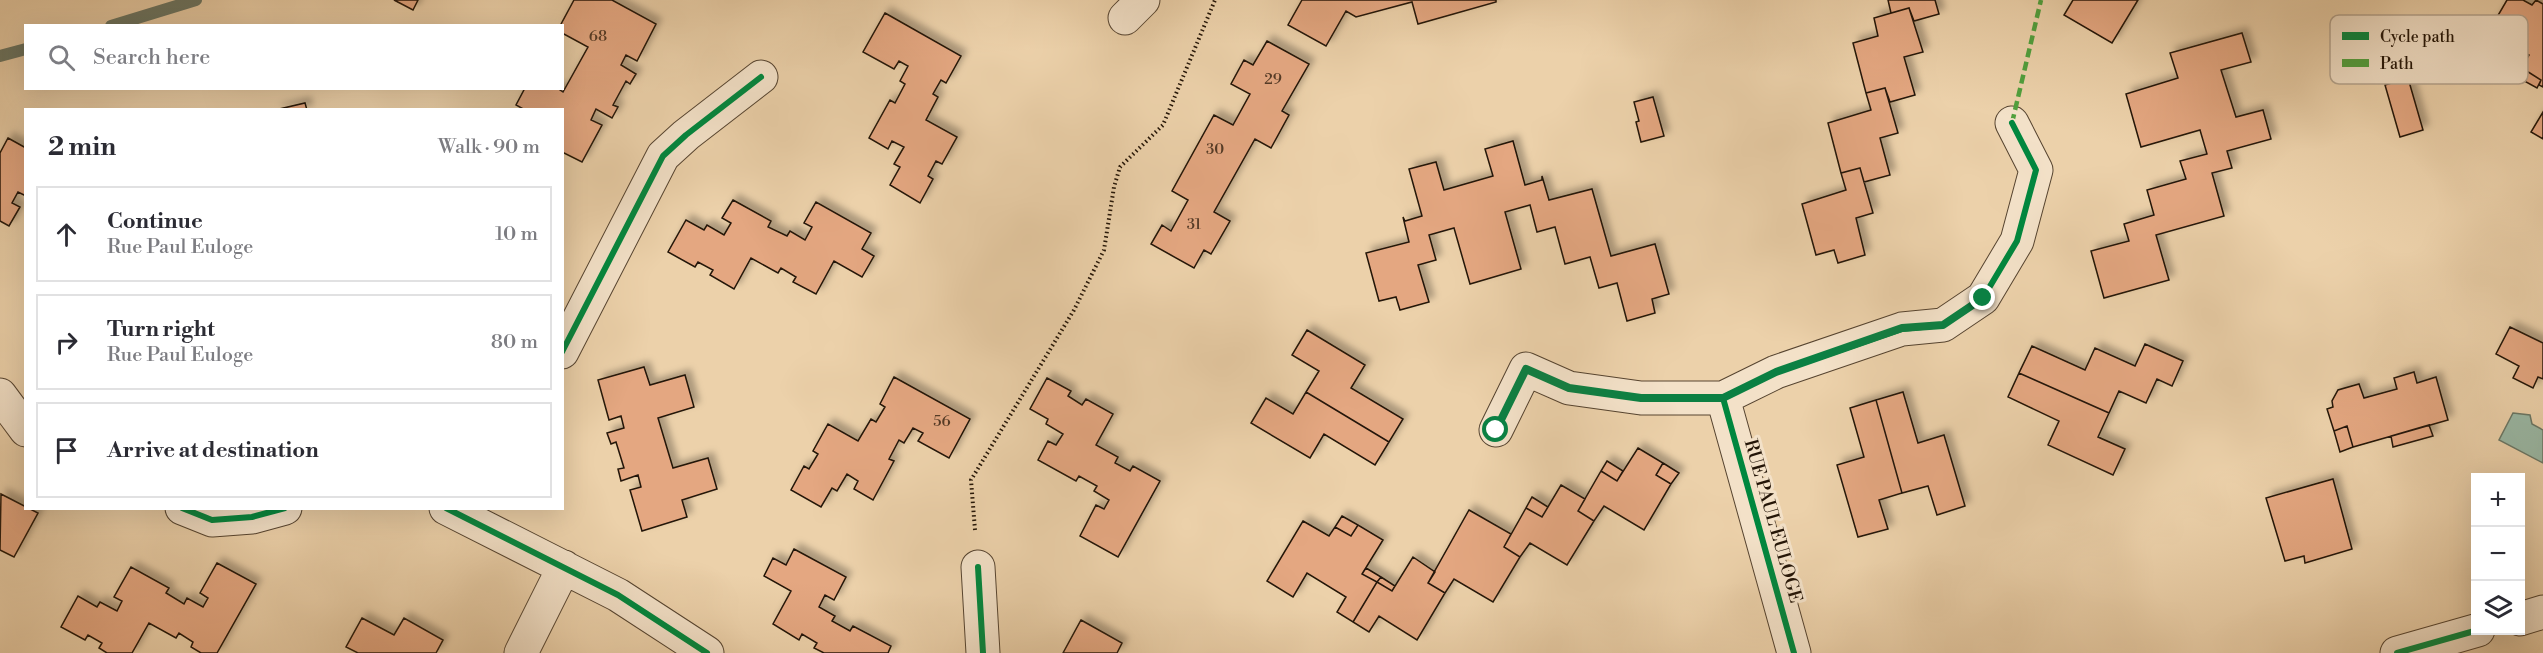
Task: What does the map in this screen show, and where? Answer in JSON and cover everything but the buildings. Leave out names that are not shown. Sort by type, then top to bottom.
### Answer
[{"type":"street","points":[[564,348],[663,156],[686,135],[761,77]]},
{"type":"street","points":[[1496,430],[1526,369],[1569,388],[1641,398],[1723,398],[1776,372],[1902,328],[1943,325],[1983,298],[2017,240],[2036,170],[2012,123]]},
{"type":"street","points":[[0,396],[24,427]]},
{"type":"street","name":"RUE PAUL EULOGE","points":[[1723,398],[1794,653]]},
{"type":"street","points":[[187,510],[212,520],[252,517],[278,510]]},
{"type":"street","points":[[454,510],[481,517],[564,567],[618,596],[707,653]]},
{"type":"street","points":[[521,653],[564,567]]},
{"type":"street","points":[[978,567],[983,653]]},
{"type":"street","points":[[2525,617],[2543,612]]},
{"type":"street","points":[[2397,653],[2471,632]]},
{"type":"path","points":[[978,567],[970,480],[1074,310],[1104,250],[1114,187],[1120,168],[1163,125],[1215,0]]},
{"type":"shaded area","points":[[2513,413],[2530,415],[2532,424],[2543,430],[2543,463],[2499,440]]},
{"type":"waterway","points":[[118,24],[196,0]]},
{"type":"waterway","points":[[0,56],[24,50]]},
{"type":"marked path","points":[[2012,123],[2041,0]]},
{"type":"cycle path","points":[[564,348],[663,156],[686,135],[761,77]]},
{"type":"cycle path","points":[[1723,398],[1776,372],[1902,329],[1943,325],[1983,298],[2017,241],[2036,170],[2012,123]]},
{"type":"cycle path","points":[[1496,430],[1526,369],[1569,388],[1641,398],[1723,398],[1794,653]]},
{"type":"cycle path","points":[[187,510],[212,520],[252,517],[278,510]]},
{"type":"cycle path","points":[[450,510],[618,595],[707,653]]},
{"type":"cycle path","points":[[978,567],[983,653]]},
{"type":"cycle path","points":[[2397,653],[2471,632]]},
{"type":"route","points":[[1496,430],[1526,369],[1569,388],[1641,398],[1723,398],[1776,372],[1902,328],[1943,325],[1983,298]]}]
